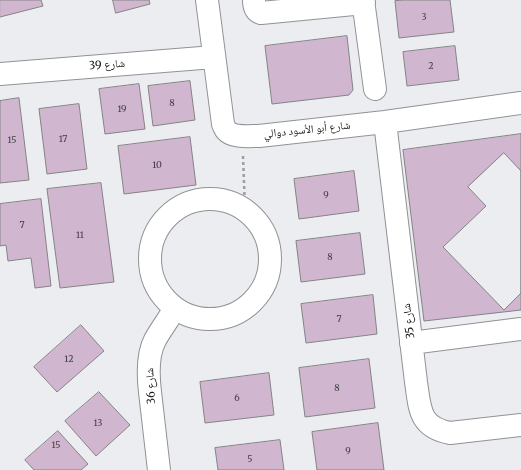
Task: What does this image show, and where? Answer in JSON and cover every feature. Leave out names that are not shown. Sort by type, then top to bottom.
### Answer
[{"type":"street","name":"شارع أبو الأسود دوالي","points":[[207,0],[223,124],[227,132],[234,135],[259,136],[385,122],[521,103]]},
{"type":"street","points":[[254,0],[255,9],[261,13],[364,2],[375,89]]},
{"type":"street","name":"شارع 39","points":[[0,74],[214,57]]},
{"type":"street","name":"شارع 35","points":[[385,122],[420,411],[431,426],[440,431],[450,433],[521,425]]},
{"type":"street","points":[[212,198],[229,201],[244,209],[257,221],[266,236],[270,252],[270,269],[264,286],[254,300],[241,311],[225,317],[208,319],[202,318],[191,316],[175,308],[163,297],[154,282],[150,265],[150,248],[156,232],[165,218],[179,207],[195,200],[212,198]]},
{"type":"street","name":"شارع 36","points":[[159,470],[148,379],[149,366],[154,341],[175,308]]},
{"type":"street","points":[[411,343],[521,329]]},
{"type":"path","points":[[243,136],[244,209]]},
{"type":"building","points":[[0,0],[41,0],[43,6],[0,17]]},
{"type":"building","points":[[113,0],[149,0],[150,4],[116,13]]},
{"type":"building","points":[[450,0],[454,32],[399,38],[395,1]]},
{"type":"building","points":[[347,36],[353,90],[349,95],[272,104],[265,46]]},
{"type":"building","points":[[455,46],[459,80],[407,86],[403,52]]},
{"type":"building","points":[[190,81],[195,120],[153,126],[148,86]]},
{"type":"building","points":[[139,84],[145,129],[105,134],[99,89]]},
{"type":"building","points":[[19,98],[29,180],[0,183],[0,101]]},
{"type":"building","points":[[79,104],[87,169],[47,174],[39,109]]},
{"type":"building","points":[[521,134],[521,310],[424,321],[403,150]]},
{"type":"building","points":[[190,137],[196,185],[124,194],[118,146]]},
{"type":"building","points":[[504,153],[521,171],[521,293],[504,310],[443,247],[486,206],[468,187]]},
{"type":"building","points":[[354,171],[359,211],[299,219],[294,179]]},
{"type":"building","points":[[101,183],[114,282],[60,288],[47,189]]},
{"type":"building","points":[[41,199],[51,286],[35,288],[31,258],[8,261],[6,245],[0,246],[0,204]]},
{"type":"building","points":[[360,233],[365,274],[301,282],[296,241]]},
{"type":"building","points":[[373,295],[377,334],[306,343],[301,304]]},
{"type":"building","points":[[81,325],[104,351],[57,392],[34,367]]},
{"type":"building","points":[[369,359],[375,408],[305,417],[299,368]]},
{"type":"building","points":[[269,373],[274,415],[205,423],[200,382]]},
{"type":"building","points":[[99,392],[130,425],[96,456],[65,421]]},
{"type":"building","points":[[378,423],[384,470],[317,470],[312,432]]},
{"type":"building","points":[[58,431],[88,464],[81,470],[34,470],[25,460]]},
{"type":"building","points":[[280,440],[284,470],[218,470],[215,448]]}]
